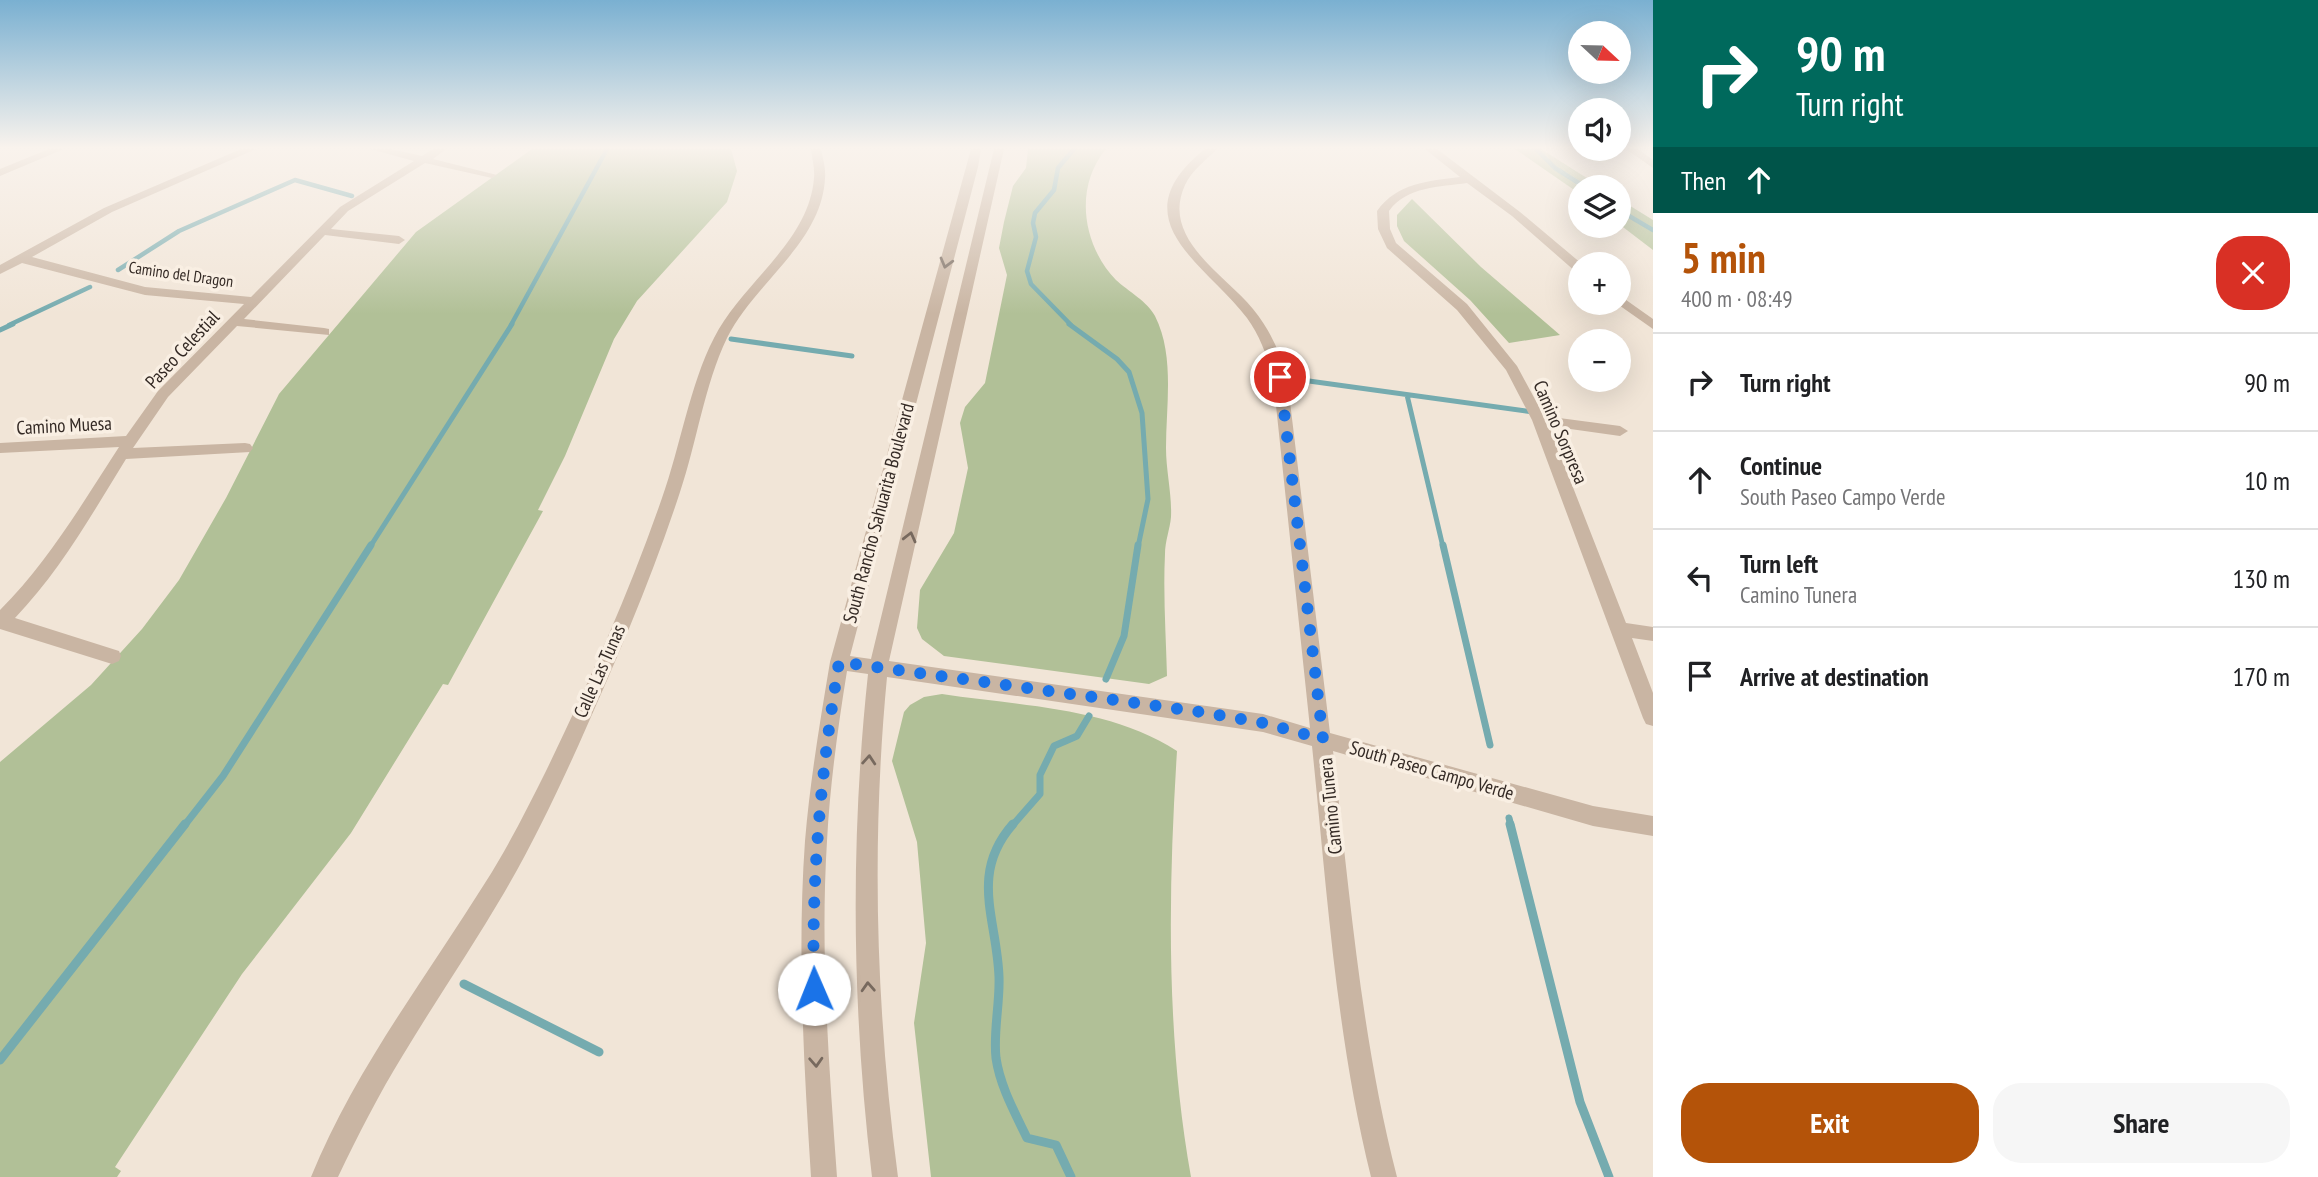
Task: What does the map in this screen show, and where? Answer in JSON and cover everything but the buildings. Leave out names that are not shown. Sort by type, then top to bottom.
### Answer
[{"type":"street","points":[[0,270],[122,204]]},
{"type":"street","name":"Paseo Celestial","points":[[1,621],[35,586],[61,550],[163,394],[321,231],[353,204]]},
{"type":"street","name":"Calle Las Tunas","points":[[324,1177],[363,1099],[496,885],[540,801],[607,658],[657,533],[687,448],[707,371],[719,339],[740,303],[792,243],[815,204]]},
{"type":"street","name":"South Rancho Sahuarita Boulevard","points":[[824,1177],[816,1062],[813,940],[820,795],[839,662],[963,204]]},
{"type":"street","name":"South Rancho Sahuarita Boulevard","points":[[885,1177],[871,1056],[864,901],[866,797],[878,667],[986,204]]},
{"type":"street","name":"Camino Tunera","points":[[1174,204],[1175,219],[1188,249],[1252,316],[1270,347],[1278,370],[1323,739],[1352,1010],[1366,1106],[1384,1177]]},
{"type":"street","name":"Camino Sorpresa","points":[[1389,204],[1383,211],[1384,229],[1391,245],[1462,307],[1488,337],[1512,369],[1539,420],[1653,718]]},
{"type":"street","points":[[1502,204],[1568,259]]},
{"type":"street","points":[[321,231],[399,240]]},
{"type":"street","name":"Camino del Dragon","points":[[23,259],[145,291],[253,301]]},
{"type":"street","points":[[1631,308],[1653,324]]},
{"type":"street","points":[[233,323],[324,332]]},
{"type":"street","points":[[1539,420],[1620,431]]},
{"type":"street","name":"Camino Muesa","points":[[0,448],[245,448]]},
{"type":"street","points":[[1,621],[112,656]]},
{"type":"street","points":[[1619,629],[1653,634]]},
{"type":"street","name":"South Paseo Campo Verde","points":[[839,662],[1263,723],[1593,816],[1653,826]]},
{"type":"green space","points":[[455,204],[725,204],[637,301],[614,339],[565,456],[538,510],[543,511],[448,685],[443,684],[351,833],[242,974],[115,1167],[121,1171],[117,1177],[0,1177],[0,762],[91,685],[142,629],[179,580],[226,498],[279,394],[416,232]]},
{"type":"green space","points":[[1009,204],[1086,204],[1089,233],[1104,266],[1152,311],[1161,331],[1168,381],[1166,457],[1171,508],[1164,569],[1167,676],[1149,684],[944,656],[922,639],[917,628],[920,590],[954,533],[968,468],[960,423],[965,407],[985,383],[1007,275],[999,248]]},
{"type":"green space","points":[[1407,204],[1417,204],[1481,267],[1560,335],[1509,343],[1470,300],[1404,241],[1397,226],[1397,215]]},
{"type":"green space","points":[[1631,206],[1653,220],[1653,250],[1631,233]]},
{"type":"green space","points":[[942,694],[1064,710],[1094,717],[1151,736],[1177,751],[1171,965],[1177,1071],[1191,1177],[931,1177],[914,1023],[926,943],[917,842],[892,761],[904,712],[924,697]]},
{"type":"waterway","points":[[118,270],[179,231],[241,204]]},
{"type":"waterway","points":[[511,325],[577,204]]},
{"type":"waterway","points":[[1042,204],[1035,213],[1033,223],[1036,237],[1027,271],[1031,284],[1071,325]]},
{"type":"waterway","points":[[1631,217],[1653,230]]},
{"type":"waterway","points":[[9,325],[90,287]]},
{"type":"waterway","points":[[0,330],[13,324]]},
{"type":"waterway","points":[[370,547],[512,324]]},
{"type":"waterway","points":[[1069,324],[1117,359],[1129,372],[1142,413],[1148,499],[1138,547]]},
{"type":"waterway","points":[[731,339],[852,356]]},
{"type":"waterway","points":[[1280,377],[1533,412]]},
{"type":"waterway","points":[[1407,395],[1443,547]]},
{"type":"waterway","points":[[184,826],[223,776],[371,545]]},
{"type":"waterway","points":[[1106,679],[1124,636],[1138,545]]},
{"type":"waterway","points":[[1443,545],[1490,745]]},
{"type":"waterway","points":[[1012,826],[1040,794],[1040,775],[1054,746],[1077,736],[1089,716]]},
{"type":"waterway","points":[[1509,818],[1511,826]]},
{"type":"waterway","points":[[0,1060],[185,824]]},
{"type":"waterway","points":[[1013,824],[992,861],[989,879],[999,977],[996,1058],[1004,1089],[1027,1138],[1056,1145],[1071,1177]]},
{"type":"waterway","points":[[1510,824],[1580,1102],[1609,1177]]},
{"type":"waterway","points":[[464,984],[599,1052]]},
{"type":"route","points":[[814,989],[815,867],[820,795],[839,662],[1201,712],[1263,723],[1323,739],[1280,377]]}]
